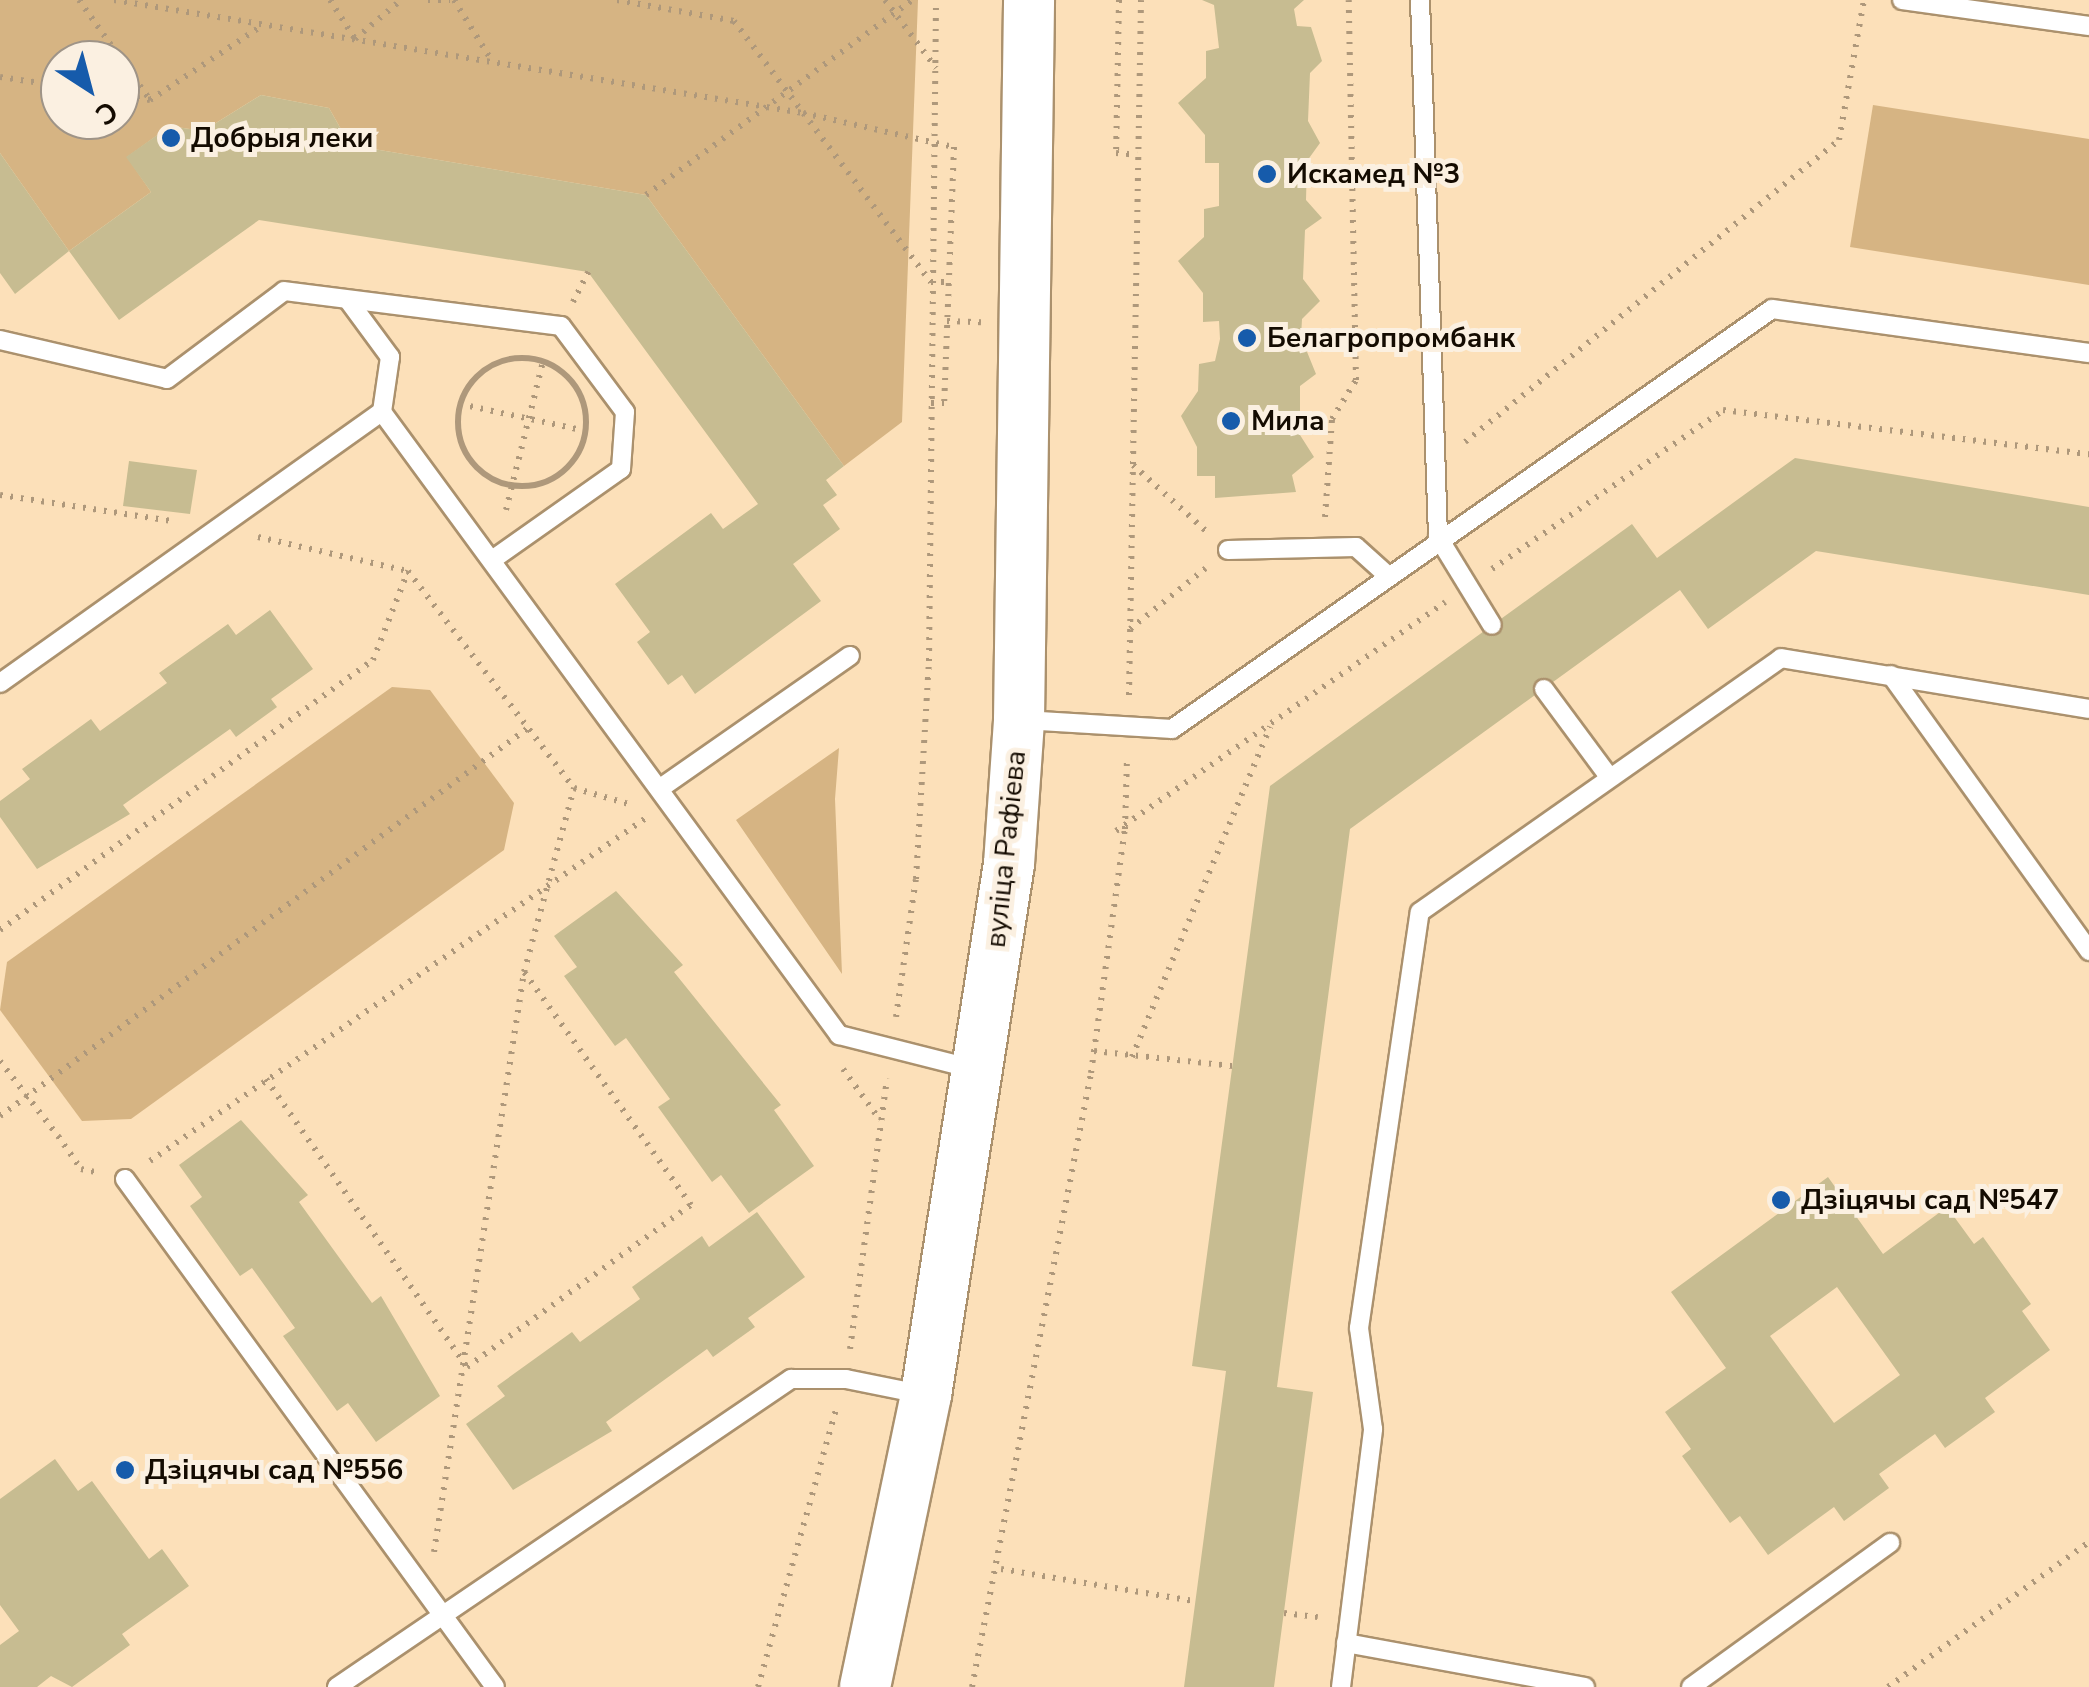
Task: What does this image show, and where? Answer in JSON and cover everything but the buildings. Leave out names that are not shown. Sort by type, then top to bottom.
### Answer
[{"type":"main road","name":"вуліца Рафіева","points":[[864,1687],[926,1395],[980,1071],[1019,720],[1029,0]]},
{"type":"lane","points":[[1420,0],[1438,537],[1492,625]]},
{"type":"lane","points":[[1902,0],[2089,26]]},
{"type":"lane","points":[[0,340],[167,379],[284,291],[562,326],[625,412],[621,469],[494,558]]},
{"type":"lane","points":[[348,300],[390,357],[382,412],[662,787],[839,1035],[980,1071]]},
{"type":"lane","points":[[1019,720],[1172,729],[1438,537],[1772,309],[2089,354]]},
{"type":"lane","points":[[0,683],[382,412]]},
{"type":"lane","points":[[1228,550],[1356,547],[1386,574]]},
{"type":"lane","points":[[662,787],[850,656]]},
{"type":"lane","points":[[1341,1687],[1373,1429],[1359,1328],[1420,912],[1607,774],[1781,658],[2089,710]]},
{"type":"lane","points":[[1891,674],[2089,951]]},
{"type":"lane","points":[[1544,689],[1607,774]]},
{"type":"lane","points":[[125,1179],[495,1687]]},
{"type":"lane","points":[[336,1687],[791,1379],[846,1379],[926,1395]]},
{"type":"lane","points":[[1691,1687],[1890,1543]]},
{"type":"lane","points":[[1346,1643],[1585,1687]]},
{"type":"path","points":[[79,0],[150,100]]},
{"type":"path","points":[[114,0],[492,61],[758,110],[804,113],[933,146],[954,146],[944,403],[927,403]]},
{"type":"path","points":[[178,0],[187,13]]},
{"type":"path","points":[[330,0],[355,39]]},
{"type":"path","points":[[355,39],[401,0]]},
{"type":"path","points":[[428,0],[452,0],[492,61]]},
{"type":"path","points":[[616,0],[734,21],[930,282]]},
{"type":"path","points":[[884,0],[936,69]]},
{"type":"path","points":[[646,195],[912,0]]},
{"type":"path","points":[[758,1687],[846,1379],[916,879],[929,660],[927,403],[936,0]]},
{"type":"path","points":[[1119,0],[1116,154],[1137,155]]},
{"type":"path","points":[[972,1687],[1001,1569],[1094,1051],[1126,828],[1141,0]]},
{"type":"path","points":[[1324,546],[1332,419],[1356,380],[1349,0]]},
{"type":"path","points":[[1433,468],[1839,140],[1864,0]]},
{"type":"path","points":[[140,98],[150,100],[261,26]]},
{"type":"path","points":[[0,76],[40,83]]},
{"type":"path","points":[[930,282],[948,282]]},
{"type":"path","points":[[494,558],[543,360],[562,326]]},
{"type":"path","points":[[543,360],[577,388],[586,432],[568,468],[532,486],[512,486],[484,474],[464,451],[460,404],[479,373],[498,361],[543,360]]},
{"type":"path","points":[[460,404],[586,432]]},
{"type":"path","points":[[1116,831],[1126,828],[1466,586],[1724,410],[2089,454]]},
{"type":"path","points":[[1130,628],[1228,550],[1132,464]]},
{"type":"path","points":[[0,495],[220,528],[408,571],[574,788],[654,812],[125,1179],[82,1169],[0,1060]]},
{"type":"path","points":[[0,930],[372,660],[408,571]]},
{"type":"path","points":[[1132,1057],[1270,726]]},
{"type":"path","points":[[0,1116],[528,728]]},
{"type":"path","points":[[426,1593],[467,1367],[524,972],[541,892],[574,788]]},
{"type":"path","points":[[467,1367],[690,1206],[524,972]]},
{"type":"path","points":[[1094,1051],[1233,1066]]},
{"type":"path","points":[[836,1060],[882,1121]]},
{"type":"path","points":[[266,1080],[467,1367]]},
{"type":"path","points":[[1888,1687],[2089,1542]]},
{"type":"path","points":[[1001,1569],[1195,1601]]},
{"type":"shaded area","points":[[0,0],[918,0],[902,422],[844,466],[646,195],[350,145],[329,108],[261,95],[203,131],[170,126],[127,157],[151,192],[69,251],[0,153]]},
{"type":"shaded area","points":[[1873,105],[2089,139],[2089,285],[1850,247]]},
{"type":"shaded area","points":[[392,687],[430,690],[514,803],[504,850],[131,1119],[82,1121],[0,1010],[7,962]]},
{"type":"shaded area","points":[[839,748],[835,799],[842,974],[736,820]]},
{"type":"place","name":"Добрыя леки","points":[[171,138]]},
{"type":"place","name":"Искамед №3","points":[[1267,174]]},
{"type":"place","name":"Белагропромбанк","points":[[1247,338]]},
{"type":"place","name":"Мила","points":[[1231,421]]},
{"type":"place","name":"Дзіцячы сад №547","points":[[1781,1200]]},
{"type":"place","name":"Дзіцячы сад №556","points":[[125,1470]]}]
